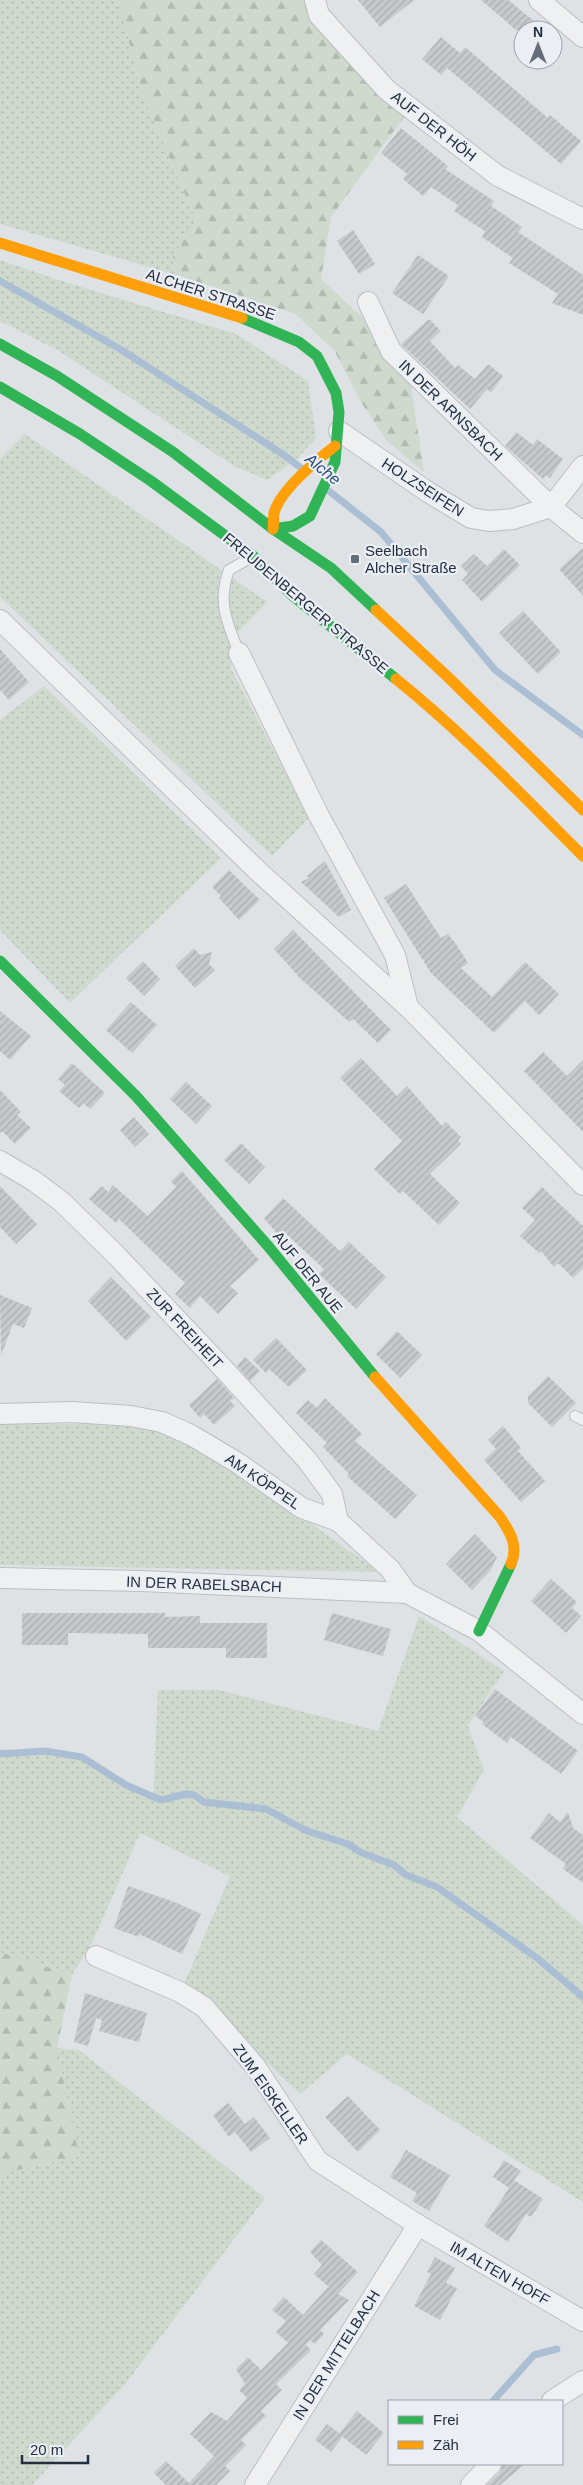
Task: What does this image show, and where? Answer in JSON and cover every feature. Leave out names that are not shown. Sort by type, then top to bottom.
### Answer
[{"type":"street","name":"AUF DER HÖH","points":[[315,0],[319,15],[387,90],[498,176],[583,219]]},
{"type":"street","points":[[539,0],[583,37]]},
{"type":"street","name":"ALCHER STRASSE","points":[[0,243],[236,316],[272,329],[299,342],[317,356],[336,393],[339,412],[335,462],[310,516],[293,526],[271,532]]},
{"type":"street","name":"IN DER ARNSBACH","points":[[368,302],[391,351],[551,507],[583,533]]},
{"type":"street","points":[[0,344],[57,376],[173,452],[271,532],[322,561],[375,607],[583,810]]},
{"type":"street","name":"FREUDENBERGER STRASSE","points":[[0,387],[80,434],[255,553],[293,596],[427,704],[489,762],[583,856]]},
{"type":"street","points":[[271,532],[274,512],[282,497],[337,439]]},
{"type":"street","name":"HOLZSEIFEN","points":[[337,439],[471,518],[489,521],[513,519],[551,507]]},
{"type":"street","points":[[551,507],[583,466]]},
{"type":"street","points":[[0,620],[260,873],[408,1007],[583,1185]]},
{"type":"street","points":[[239,653],[319,816],[395,955],[408,1007]]},
{"type":"street","name":"AUF DER AUE","points":[[0,961],[136,1096],[268,1246],[372,1374],[500,1517],[512,1536],[515,1555],[479,1631]]},
{"type":"street","name":"ZUR FREIHEIT","points":[[0,1161],[34,1181],[62,1202],[117,1256],[220,1365],[307,1460],[332,1494],[338,1521]]},
{"type":"street","name":"AM KÖPPEL","points":[[0,1414],[72,1412],[131,1416],[162,1422],[191,1435],[238,1463],[302,1508],[338,1521],[390,1569],[407,1593],[479,1631],[583,1714]]},
{"type":"street","name":"IN DER RABELSBACH","points":[[0,1578],[141,1581],[407,1593]]},
{"type":"street","name":"ZUM EISKELLER","points":[[96,1956],[180,1992],[204,2007],[254,2066],[318,2161],[418,2225]]},
{"type":"street","name":"IM ALTEN HOFF","points":[[418,2225],[583,2321]]},
{"type":"street","name":"IN DER MITTELBACH","points":[[255,2485],[418,2225]]},
{"type":"street","points":[[554,2400],[583,2381]]},
{"type":"street","points":[[471,2485],[490,2465]]},
{"type":"lane","points":[[239,653],[224,614],[223,587],[229,570],[255,553]]},
{"type":"green space","points":[[0,0],[119,0],[141,91],[196,220],[173,256],[174,274],[0,224]]},
{"type":"green space","points":[[119,0],[311,0],[320,31],[404,117],[331,217],[321,279],[364,319],[411,386],[424,472],[387,441],[361,402],[334,350],[295,314],[174,274],[173,256],[196,220],[141,91]]},
{"type":"green space","points":[[0,260],[236,334],[308,381],[316,438],[297,459],[267,480],[234,466],[59,351],[0,321]]},
{"type":"green space","points":[[25,434],[267,602],[233,637],[231,669],[309,818],[272,856],[0,597],[0,459]]},
{"type":"green space","points":[[44,686],[221,858],[70,1003],[0,930],[0,720]]},
{"type":"green space","points":[[0,1424],[157,1424],[302,1517],[379,1572],[0,1565]]},
{"type":"green space","points":[[419,1616],[504,1671],[468,1726],[484,1770],[457,1817],[583,1925],[583,2202],[347,2054],[300,2094],[184,1984],[230,1876],[140,1833],[93,1941],[72,1975],[0,1952],[0,1749],[86,1756],[153,1800],[158,1690],[219,1690],[378,1731]]},
{"type":"green space","points":[[0,1952],[72,1975],[57,2048],[79,2156],[0,2174]]},
{"type":"green space","points":[[57,2048],[79,2050],[265,2198],[126,2383],[32,2485],[0,2485],[0,2174],[79,2156]]},
{"type":"building","points":[[358,0],[414,0],[380,27]]},
{"type":"building","points":[[481,0],[508,0],[533,20],[513,20],[513,27]]},
{"type":"building","points":[[441,37],[460,53],[465,47],[548,118],[550,115],[581,141],[561,164],[447,68],[441,75],[422,59]]},
{"type":"building","points":[[401,128],[448,166],[445,169],[494,201],[491,206],[522,227],[518,232],[583,275],[583,315],[552,303],[558,294],[509,263],[513,258],[482,237],[485,231],[454,211],[458,205],[431,187],[423,196],[403,179],[407,174],[381,153]]},
{"type":"building","points":[[353,230],[375,264],[359,274],[337,241]]},
{"type":"building","points":[[418,255],[449,276],[423,314],[392,293]]},
{"type":"building","points":[[429,319],[441,331],[430,341],[455,368],[458,365],[475,379],[488,364],[503,376],[491,393],[487,389],[470,409],[401,344]]},
{"type":"building","points":[[516,432],[533,445],[537,439],[563,459],[550,478],[546,475],[543,479],[505,446]]},
{"type":"building","points":[[583,548],[583,596],[559,569]]},
{"type":"building","points":[[504,549],[520,565],[482,602],[462,580],[468,574],[461,566],[474,554],[487,566]]},
{"type":"building","points":[[523,611],[561,652],[538,674],[499,633]]},
{"type":"building","points":[[0,649],[29,682],[9,700],[0,690]]},
{"type":"building","points":[[325,861],[351,910],[339,917],[301,882],[309,878],[307,876]]},
{"type":"building","points":[[229,870],[260,900],[239,920],[219,898],[221,896],[212,887]]},
{"type":"building","points":[[406,884],[441,938],[448,934],[456,944],[468,963],[461,968],[492,997],[525,962],[559,994],[539,1015],[525,1001],[494,1033],[431,973],[384,898]]},
{"type":"building","points":[[293,930],[391,1030],[378,1043],[353,1019],[349,1022],[300,978],[274,949]]},
{"type":"building","points":[[194,948],[200,955],[212,952],[209,964],[215,970],[195,988],[175,966]]},
{"type":"building","points":[[143,961],[160,979],[144,996],[126,978]]},
{"type":"building","points":[[131,1002],[157,1025],[132,1053],[106,1030]]},
{"type":"building","points":[[0,1011],[31,1036],[10,1060],[0,1051]]},
{"type":"building","points":[[543,1052],[567,1076],[583,1060],[583,1132],[524,1071]]},
{"type":"building","points":[[361,1058],[397,1096],[407,1086],[442,1126],[446,1122],[461,1137],[458,1140],[461,1144],[430,1174],[460,1203],[439,1225],[403,1191],[400,1194],[374,1169],[402,1141],[340,1078]]},
{"type":"building","points":[[72,1063],[105,1093],[90,1109],[83,1103],[79,1108],[59,1091],[65,1085],[58,1079]]},
{"type":"building","points":[[186,1082],[212,1106],[196,1124],[170,1099]]},
{"type":"building","points":[[0,1090],[21,1112],[17,1115],[31,1128],[15,1144],[2,1131],[0,1133]]},
{"type":"building","points":[[134,1117],[149,1134],[135,1147],[120,1130]]},
{"type":"building","points":[[241,1143],[265,1167],[249,1184],[224,1160]]},
{"type":"building","points":[[182,1171],[259,1260],[230,1286],[238,1293],[218,1314],[200,1296],[190,1308],[175,1294],[185,1283],[119,1219],[116,1223],[89,1199],[102,1186],[108,1192],[113,1185],[148,1216],[176,1187],[171,1181]]},
{"type":"building","points":[[0,1186],[37,1224],[16,1244],[0,1227]]},
{"type":"building","points":[[542,1187],[583,1226],[583,1268],[573,1278],[558,1263],[554,1267],[541,1251],[539,1253],[520,1236],[535,1220],[522,1208]]},
{"type":"building","points":[[283,1198],[340,1251],[349,1242],[386,1277],[356,1309],[319,1274],[324,1269],[284,1232],[280,1237],[264,1218]]},
{"type":"building","points":[[111,1277],[151,1317],[126,1341],[88,1301]]},
{"type":"building","points":[[0,1295],[32,1308],[24,1328],[13,1324],[1,1355]]},
{"type":"building","points":[[397,1331],[422,1355],[400,1378],[376,1354]]},
{"type":"building","points":[[276,1338],[307,1370],[289,1387],[269,1369],[266,1373],[253,1360]]},
{"type":"building","points":[[245,1357],[260,1371],[250,1381],[237,1366]]},
{"type":"building","points":[[548,1376],[576,1403],[552,1427],[528,1403],[528,1396]]},
{"type":"building","points":[[217,1379],[234,1398],[230,1401],[235,1406],[214,1425],[204,1414],[200,1418],[189,1405]]},
{"type":"building","points":[[325,1398],[362,1434],[355,1441],[417,1495],[395,1519],[347,1476],[349,1474],[323,1447],[327,1443],[296,1413],[308,1400],[317,1408]]},
{"type":"building","points":[[503,1426],[521,1448],[518,1451],[545,1481],[521,1502],[484,1460],[496,1449],[488,1440]]},
{"type":"building","points":[[475,1534],[497,1557],[490,1571],[472,1590],[446,1564]]},
{"type":"building","points":[[551,1579],[577,1602],[572,1608],[581,1616],[566,1633],[531,1601]]},
{"type":"building","points":[[22,1613],[165,1613],[165,1617],[200,1616],[200,1623],[267,1623],[267,1658],[226,1658],[226,1648],[148,1648],[148,1634],[68,1633],[68,1645],[22,1645]]},
{"type":"building","points":[[332,1613],[391,1629],[383,1656],[324,1640]]},
{"type":"building","points":[[495,1689],[578,1751],[561,1774],[511,1737],[507,1743],[482,1724],[484,1722],[475,1716]]},
{"type":"building","points":[[568,1812],[573,1828],[583,1835],[583,1883],[563,1869],[566,1864],[530,1838],[549,1813],[560,1822]]},
{"type":"building","points":[[128,1886],[177,1903],[201,1914],[182,1954],[139,1934],[139,1937],[114,1928]]},
{"type":"building","points":[[85,1993],[147,2013],[139,2042],[99,2031],[102,2020],[96,2018],[88,2046],[74,2042]]},
{"type":"building","points":[[348,2096],[380,2130],[358,2152],[325,2117]]},
{"type":"building","points":[[228,2103],[245,2124],[254,2117],[270,2138],[251,2152],[235,2132],[229,2137],[213,2115]]},
{"type":"building","points":[[406,2150],[450,2175],[429,2211],[412,2201],[417,2193],[390,2177]]},
{"type":"building","points":[[504,2160],[521,2171],[514,2180],[543,2199],[531,2217],[526,2214],[508,2242],[484,2226],[509,2188],[493,2177]]},
{"type":"building","points":[[321,2240],[358,2272],[338,2294],[349,2300],[320,2330],[324,2334],[315,2344],[310,2340],[306,2345],[311,2350],[276,2384],[282,2390],[261,2411],[266,2416],[241,2440],[246,2445],[225,2466],[230,2471],[216,2485],[166,2485],[154,2473],[166,2461],[189,2483],[214,2456],[190,2434],[211,2412],[227,2421],[247,2398],[239,2390],[245,2384],[236,2369],[248,2357],[261,2370],[288,2343],[276,2332],[286,2321],[272,2310],[284,2297],[303,2315],[328,2287],[331,2289],[314,2274],[322,2265],[310,2252]]},
{"type":"building","points":[[435,2257],[455,2268],[446,2283],[457,2288],[440,2320],[414,2306],[431,2274],[427,2272]]},
{"type":"building","points":[[357,2411],[384,2433],[366,2455],[339,2434]]},
{"type":"building","points":[[327,2424],[343,2436],[331,2452],[315,2440]]},
{"type":"building","points":[[503,2465],[524,2465],[500,2485],[487,2485],[500,2472]]},
{"type":"waterway","name":"Alche","points":[[0,281],[120,349],[284,455],[301,468]]},
{"type":"waterway","name":"Alche","points":[[329,491],[381,532],[495,670],[583,735]]},
{"type":"waterway","points":[[0,1754],[45,1751],[82,1757],[126,1785],[161,1800],[186,1794],[194,1795],[204,1802],[266,1809],[307,1831],[348,1844],[362,1853],[394,1865],[406,1875],[437,1887],[537,1958],[583,1997]]},
{"type":"waterway","points":[[494,2400],[534,2355],[557,2349]]},
{"type":"traffic: fast","points":[[242,318],[299,342],[317,356],[336,393],[339,412],[335,462],[310,516],[293,526],[273,529]]},
{"type":"traffic: fast","points":[[0,344],[57,376],[173,452],[273,529],[331,568],[376,610]]},
{"type":"traffic: fast","points":[[0,387],[80,434],[151,481],[253,556],[293,596],[396,679]]},
{"type":"traffic: fast","points":[[0,961],[136,1096],[268,1246],[375,1377]]},
{"type":"traffic: fast","points":[[479,1631],[511,1564]]},
{"type":"traffic: slow","points":[[0,243],[242,318]]},
{"type":"traffic: slow","points":[[273,529],[274,513],[291,485],[335,446]]},
{"type":"traffic: slow","points":[[376,610],[450,679],[583,810]]},
{"type":"traffic: slow","points":[[396,679],[469,743],[583,856]]},
{"type":"traffic: slow","points":[[375,1377],[500,1517],[514,1545],[511,1564]]},
{"type":"place","name":"Seelbach Alcher Straße","points":[[355,559]]}]
